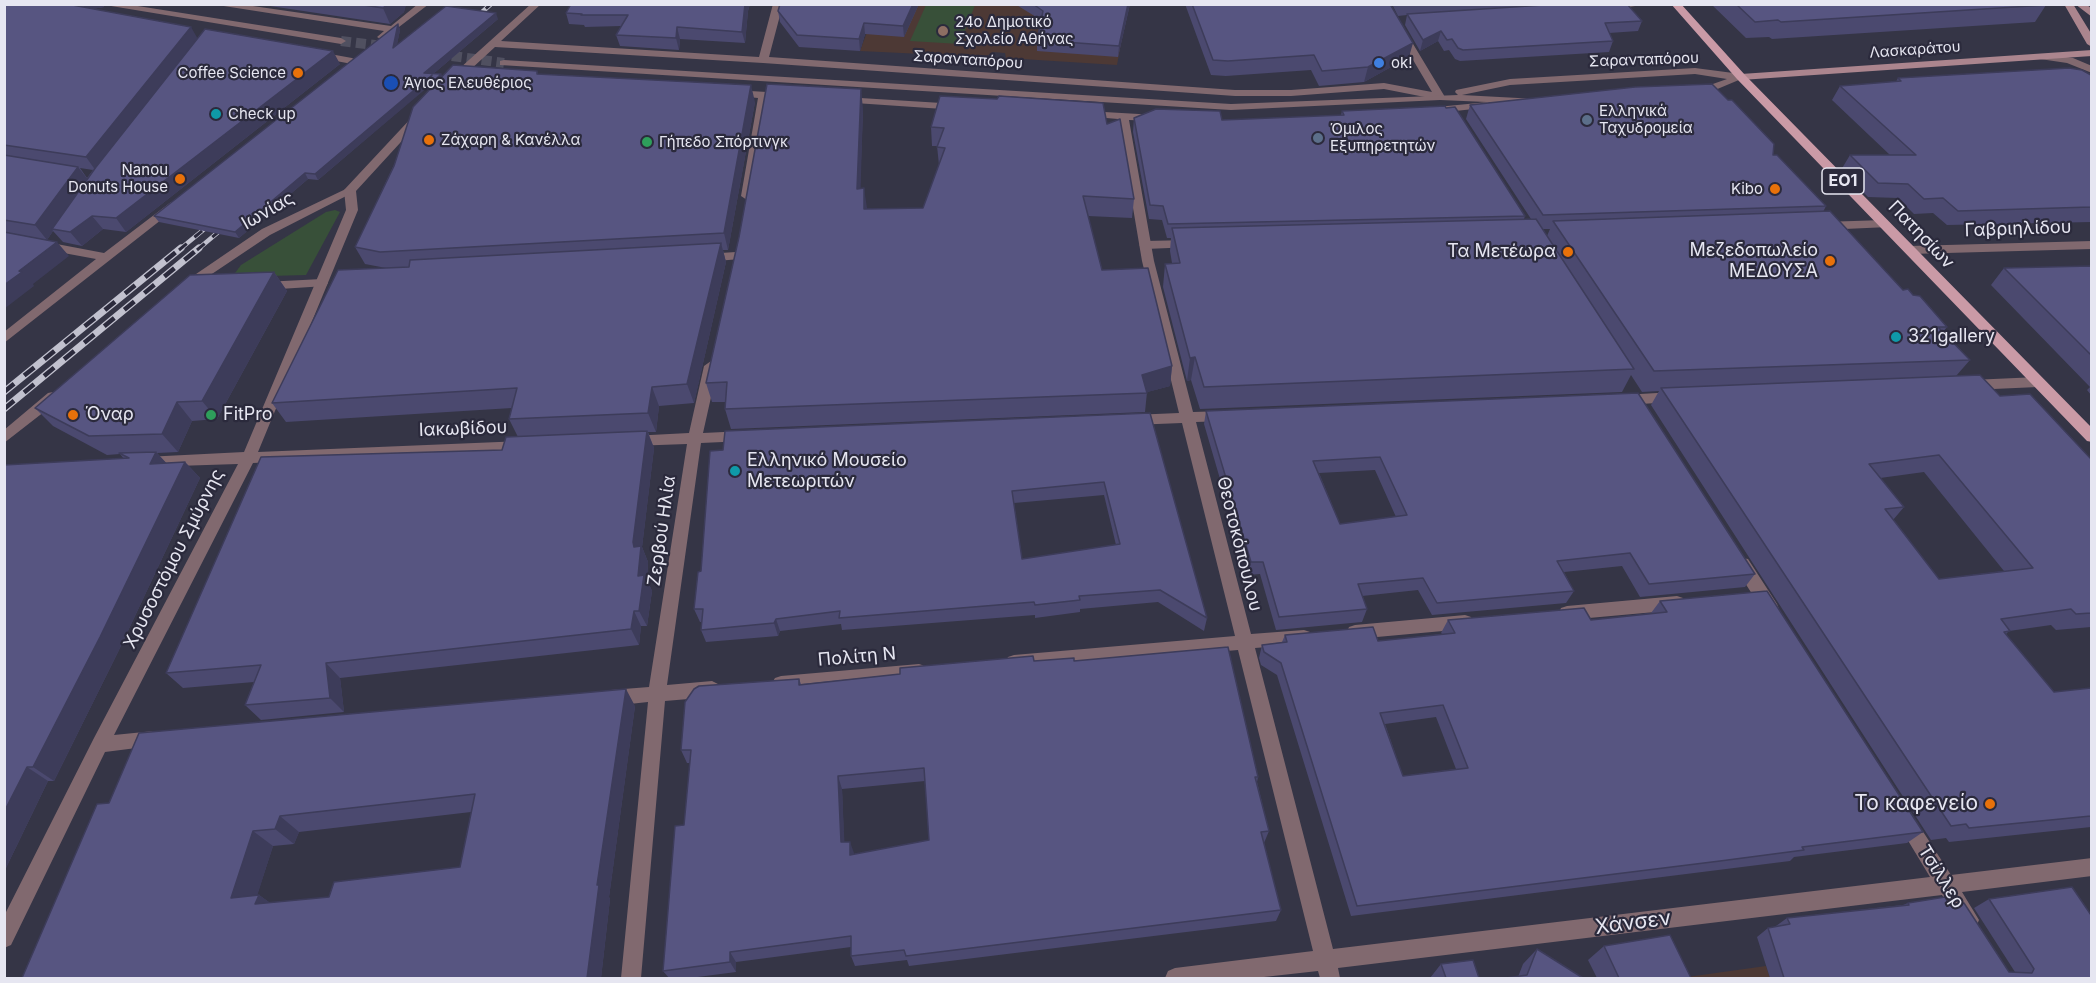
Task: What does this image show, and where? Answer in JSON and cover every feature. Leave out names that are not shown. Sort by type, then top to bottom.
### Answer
[{"type":"main road","name":"Πατησίων","points":[[1675,4],[1741,77],[2091,437]]},
{"type":"main road","points":[[2068,4],[2091,44]]},
{"type":"main road","points":[[2079,4],[2091,14]]},
{"type":"main road","name":"Λασκαράτου","points":[[1741,77],[2091,53]]},
{"type":"street","points":[[103,4],[341,41]]},
{"type":"street","points":[[215,4],[393,29]]},
{"type":"street","points":[[308,53],[356,58],[425,4]]},
{"type":"street","points":[[445,89],[461,71],[537,4]]},
{"type":"street","points":[[763,60],[778,4]]},
{"type":"street","points":[[1383,4],[1440,97]]},
{"type":"street","points":[[1596,8],[1644,4]]},
{"type":"street","points":[[1393,21],[1405,20]]},
{"type":"street","name":"Σαρανταπόρου","points":[[493,44],[763,60],[1235,93],[1291,93],[1384,86],[1440,97],[1510,82],[1695,71],[1741,77]]},
{"type":"street","points":[[2044,57],[2069,60],[2091,70]]},
{"type":"street","name":"Σαρανταπόρου","points":[[504,63],[1231,107],[1440,97],[1525,101]]},
{"type":"street","points":[[461,71],[520,76]]},
{"type":"street","name":"Σαρανταπόρου","points":[[1687,90],[1711,88],[1741,77]]},
{"type":"street","points":[[718,91],[800,97]]},
{"type":"street","points":[[744,211],[764,95]]},
{"type":"street","points":[[836,99],[968,107]]},
{"type":"street","name":"Σαρανταπόρου","points":[[1421,111],[1548,99]]},
{"type":"street","name":"Ιωνίας","points":[[203,288],[175,293],[266,232],[350,190],[428,106]]},
{"type":"street","points":[[1451,108],[1461,123]]},
{"type":"street","points":[[1075,114],[1166,118]]},
{"type":"street","name":"Θεοτοκόπουλου","points":[[1123,117],[1145,245],[1327,969]]},
{"type":"street","name":"Χρυσοστόμου Σμύρνης","points":[[4,938],[100,744],[249,457],[328,280],[352,210],[350,190]]},
{"type":"street","points":[[4,339],[183,196]]},
{"type":"street","points":[[1810,226],[1885,224]]},
{"type":"street","points":[[4,238],[55,241],[106,257]]},
{"type":"street","points":[[1145,245],[1203,244]]},
{"type":"street","name":"Γαβριηλίδου","points":[[1910,250],[2091,245]]},
{"type":"street","points":[[689,259],[736,256]]},
{"type":"street","points":[[251,286],[328,280]]},
{"type":"street","name":"Ζερβού Ηλία","points":[[631,978],[657,694],[695,438],[716,347]]},
{"type":"street","points":[[1624,380],[1646,414]]},
{"type":"street","points":[[1959,386],[2038,382]]},
{"type":"street","points":[[4,438],[66,386]]},
{"type":"street","points":[[1613,400],[1684,397]]},
{"type":"street","points":[[1117,421],[1235,416]]},
{"type":"street","points":[[613,442],[766,435]]},
{"type":"street","name":"Ιακωβίδου","points":[[133,462],[543,445]]},
{"type":"street","points":[[1736,555],[1781,625]]},
{"type":"street","points":[[1738,597],[1762,595]]},
{"type":"street","points":[[1550,614],[1691,602]]},
{"type":"street","points":[[998,664],[1479,621]]},
{"type":"street","name":"Πολίτη Ν","points":[[763,685],[939,669]]},
{"type":"street","points":[[598,700],[728,688]]},
{"type":"street","points":[[100,744],[171,738]]},
{"type":"street","name":"Τσίλλερ","points":[[1895,804],[1982,941]]},
{"type":"street","name":"Χάνσεν","points":[[1175,978],[1327,969],[1946,884],[2091,868]]},
{"type":"shaded area","points":[[877,5],[1128,5],[1117,65],[1006,58],[1005,53],[993,52],[985,57],[860,51]]},
{"type":"shaded area","points":[[1766,966],[1770,978],[1680,978]]},
{"type":"green space","points":[[926,5],[975,5],[960,44],[910,41]]},
{"type":"green space","points":[[335,210],[340,212],[306,275],[232,277],[241,265],[326,212]]},
{"type":"building","points":[[4,4],[67,4],[191,27],[86,157],[4,145]]},
{"type":"building","points":[[357,4],[388,4],[383,8]]},
{"type":"building","points":[[571,4],[745,4],[742,32],[677,27],[676,38],[616,35],[628,15],[566,13]]},
{"type":"building","points":[[780,4],[913,4],[903,26],[864,23],[859,39],[797,35],[778,11]]},
{"type":"building","points":[[1033,4],[1128,4],[1119,46],[1037,40],[1043,11]]},
{"type":"building","points":[[1192,4],[1390,4],[1413,43],[1368,67],[1322,71],[1314,55],[1213,60]]},
{"type":"building","points":[[1559,4],[1627,4],[1642,21],[1605,23],[1613,41],[1463,50],[1458,48],[1452,39],[1447,40],[1441,31],[1423,40],[1407,14]]},
{"type":"building","points":[[1736,4],[2046,4],[2046,5],[1755,22]]},
{"type":"building","points":[[446,6],[496,13],[424,73],[441,74],[427,88],[432,75],[315,174],[305,173],[235,232],[154,216],[398,24],[393,48]]},
{"type":"building","points":[[205,29],[333,51],[116,218],[92,216],[70,232],[52,229],[96,167]]},
{"type":"building","points":[[453,65],[537,71],[537,74],[751,85],[724,233],[380,252],[355,247],[394,166],[413,107]]},
{"type":"building","points":[[2069,68],[2082,70],[2091,75],[2091,207],[1958,211],[1943,198],[1924,199],[1908,184],[1878,183],[1850,155],[1916,155],[1840,86],[1901,81],[1898,78]]},
{"type":"building","points":[[767,84],[861,89],[857,189],[864,188],[864,209],[923,208],[945,148],[937,147],[944,128],[931,127],[940,96],[997,99],[999,96],[1103,103],[1107,124],[1120,119],[1134,199],[1083,196],[1102,270],[1148,268],[1172,366],[1142,375],[1147,393],[725,409],[727,382],[706,383],[739,237]]},
{"type":"building","points":[[1712,84],[1728,100],[1732,100],[1774,144],[1773,155],[1777,155],[1826,206],[1543,215],[1470,105],[1635,87]]},
{"type":"building","points":[[1445,106],[1446,108],[1455,107],[1525,216],[1168,224],[1163,206],[1150,205],[1134,118],[1156,109],[1220,111],[1222,120],[1344,115],[1342,111]]},
{"type":"building","points":[[4,155],[78,167],[35,225],[4,220]]},
{"type":"building","points":[[1830,211],[1903,290],[1908,289],[1913,295],[1920,296],[1947,327],[1938,327],[1970,360],[1654,371],[1553,221]]},
{"type":"building","points":[[1536,219],[1634,369],[1204,387],[1195,357],[1190,358],[1165,264],[1180,263],[1172,228]]},
{"type":"building","points":[[4,232],[57,242],[4,285]]},
{"type":"building","points":[[721,243],[687,384],[652,387],[648,413],[509,419],[517,388],[272,403],[338,270],[409,267],[410,260]]},
{"type":"building","points":[[2091,266],[2091,355],[2004,268]]},
{"type":"building","points":[[274,272],[202,401],[177,402],[162,434],[89,436],[35,408],[190,275]]},
{"type":"building","points":[[1980,375],[2000,396],[2030,394],[2091,459],[2091,613],[2076,614],[2071,609],[2001,619],[2010,631],[2004,632],[2054,692],[2091,688],[2091,816],[1969,828],[1966,824],[1951,826],[1661,388]],"holes":[[[1939,455],[2033,568],[1939,579],[1885,509],[1904,507],[1869,464]]]},
{"type":"building","points":[[1638,393],[1755,574],[1649,584],[1630,553],[1557,561],[1574,591],[1437,603],[1423,578],[1358,584],[1367,609],[1279,617],[1263,562],[1251,562],[1206,411]],"holes":[[[1380,457],[1407,515],[1340,524],[1313,461]]]},
{"type":"building","points":[[1150,413],[1207,618],[1160,590],[1079,596],[1080,600],[1035,605],[1034,602],[839,618],[840,611],[776,619],[774,623],[701,630],[703,609],[694,609],[698,572],[701,571],[710,451],[723,450],[725,431]],"holes":[[[1104,482],[1120,544],[1022,559],[1012,491]]]},
{"type":"building","points":[[647,431],[633,542],[634,547],[641,546],[638,576],[644,575],[639,611],[634,611],[631,629],[326,663],[330,698],[245,705],[261,665],[166,673],[261,457],[502,450],[506,437]]},
{"type":"building","points":[[156,452],[150,464],[185,462],[100,637],[33,767],[27,767],[4,812],[4,465],[129,458],[119,453]]},
{"type":"building","points":[[1767,591],[1923,832],[1802,847],[1804,850],[1720,861],[1357,906],[1281,663],[1264,652],[1262,645],[1287,642],[1285,635],[1373,627],[1378,641],[1455,633],[1448,620],[1584,608],[1591,620],[1667,612],[1660,601]],"holes":[[[1443,705],[1468,768],[1403,776],[1380,713]]]},
{"type":"building","points":[[1228,647],[1258,777],[1255,777],[1269,831],[1261,832],[1281,910],[906,956],[904,950],[851,956],[851,936],[730,952],[730,962],[663,971],[675,826],[684,825],[691,750],[681,750],[685,702],[694,689],[699,686],[799,679],[799,685],[900,674],[900,668],[1033,656],[1034,661],[1074,658],[1074,661]],"holes":[[[924,768],[929,840],[850,855],[850,842],[841,842],[838,776]]]},
{"type":"building","points":[[626,689],[597,885],[599,885],[587,978],[22,978],[97,804],[109,803],[139,733]],"holes":[[[475,794],[460,867],[334,882],[329,897],[255,904],[259,895],[231,898],[253,831],[275,829],[280,816]]]},
{"type":"building","points":[[2072,887],[2091,915],[2091,978],[1784,978],[1768,928],[1790,924],[1787,918],[1909,905],[1908,903],[1945,897],[1949,905],[1964,903],[2009,972],[2032,973],[2034,969],[1989,899]]},
{"type":"building","points":[[1670,935],[1691,978],[1619,978],[1604,946]]},
{"type":"building","points":[[1537,949],[1583,978],[1506,978],[1527,975]]},
{"type":"building","points":[[1473,960],[1479,978],[1446,978],[1441,964]]},
{"type":"tunnel","points":[[341,41],[392,47]]},
{"type":"tunnel","points":[[437,54],[504,63]]},
{"type":"railway","points":[[471,22],[491,4]]},
{"type":"railway","points":[[179,250],[214,221]]},
{"type":"railway","points":[[197,250],[229,223]]},
{"type":"railway","points":[[4,392],[181,248]]},
{"type":"railway","points":[[4,409],[199,248]]},
{"type":"place","name":"24ο Δημοτικό Σχολείο Αθήνας","points":[[943,31]]},
{"type":"place","name":"ok!","points":[[1379,63]]},
{"type":"place","name":"Coffee Science","points":[[298,73]]},
{"type":"place","name":"Άγιος Ελευθέριος","points":[[391,83]]},
{"type":"place","name":"Check up","points":[[216,114]]},
{"type":"place","name":"Ελληνικά Ταχυδρομεία","points":[[1587,120]]},
{"type":"place","name":"Όμιλος Εξυπηρετητών","points":[[1318,138]]},
{"type":"place","name":"Ζάχαρη & Κανέλλα","points":[[429,140]]},
{"type":"place","name":"Γήπεδο Σπόρτινγκ","points":[[647,142]]},
{"type":"place","name":"Nanou Donuts House","points":[[180,179]]},
{"type":"place","name":"Kibo","points":[[1775,189]]},
{"type":"place","name":"Τα Μετέωρα","points":[[1568,252]]},
{"type":"place","name":"Μεζεδοπωλείο ΜΕΔΟΥΣΑ","points":[[1830,261]]},
{"type":"place","name":"321gallery","points":[[1896,337]]},
{"type":"place","name":"Όναρ","points":[[73,415]]},
{"type":"place","name":"FitPro","points":[[211,415]]},
{"type":"place","name":"Ελληνικό Μουσείο Μετεωριτών","points":[[735,471]]},
{"type":"place","name":"Το καφενείο","points":[[1990,804]]}]
